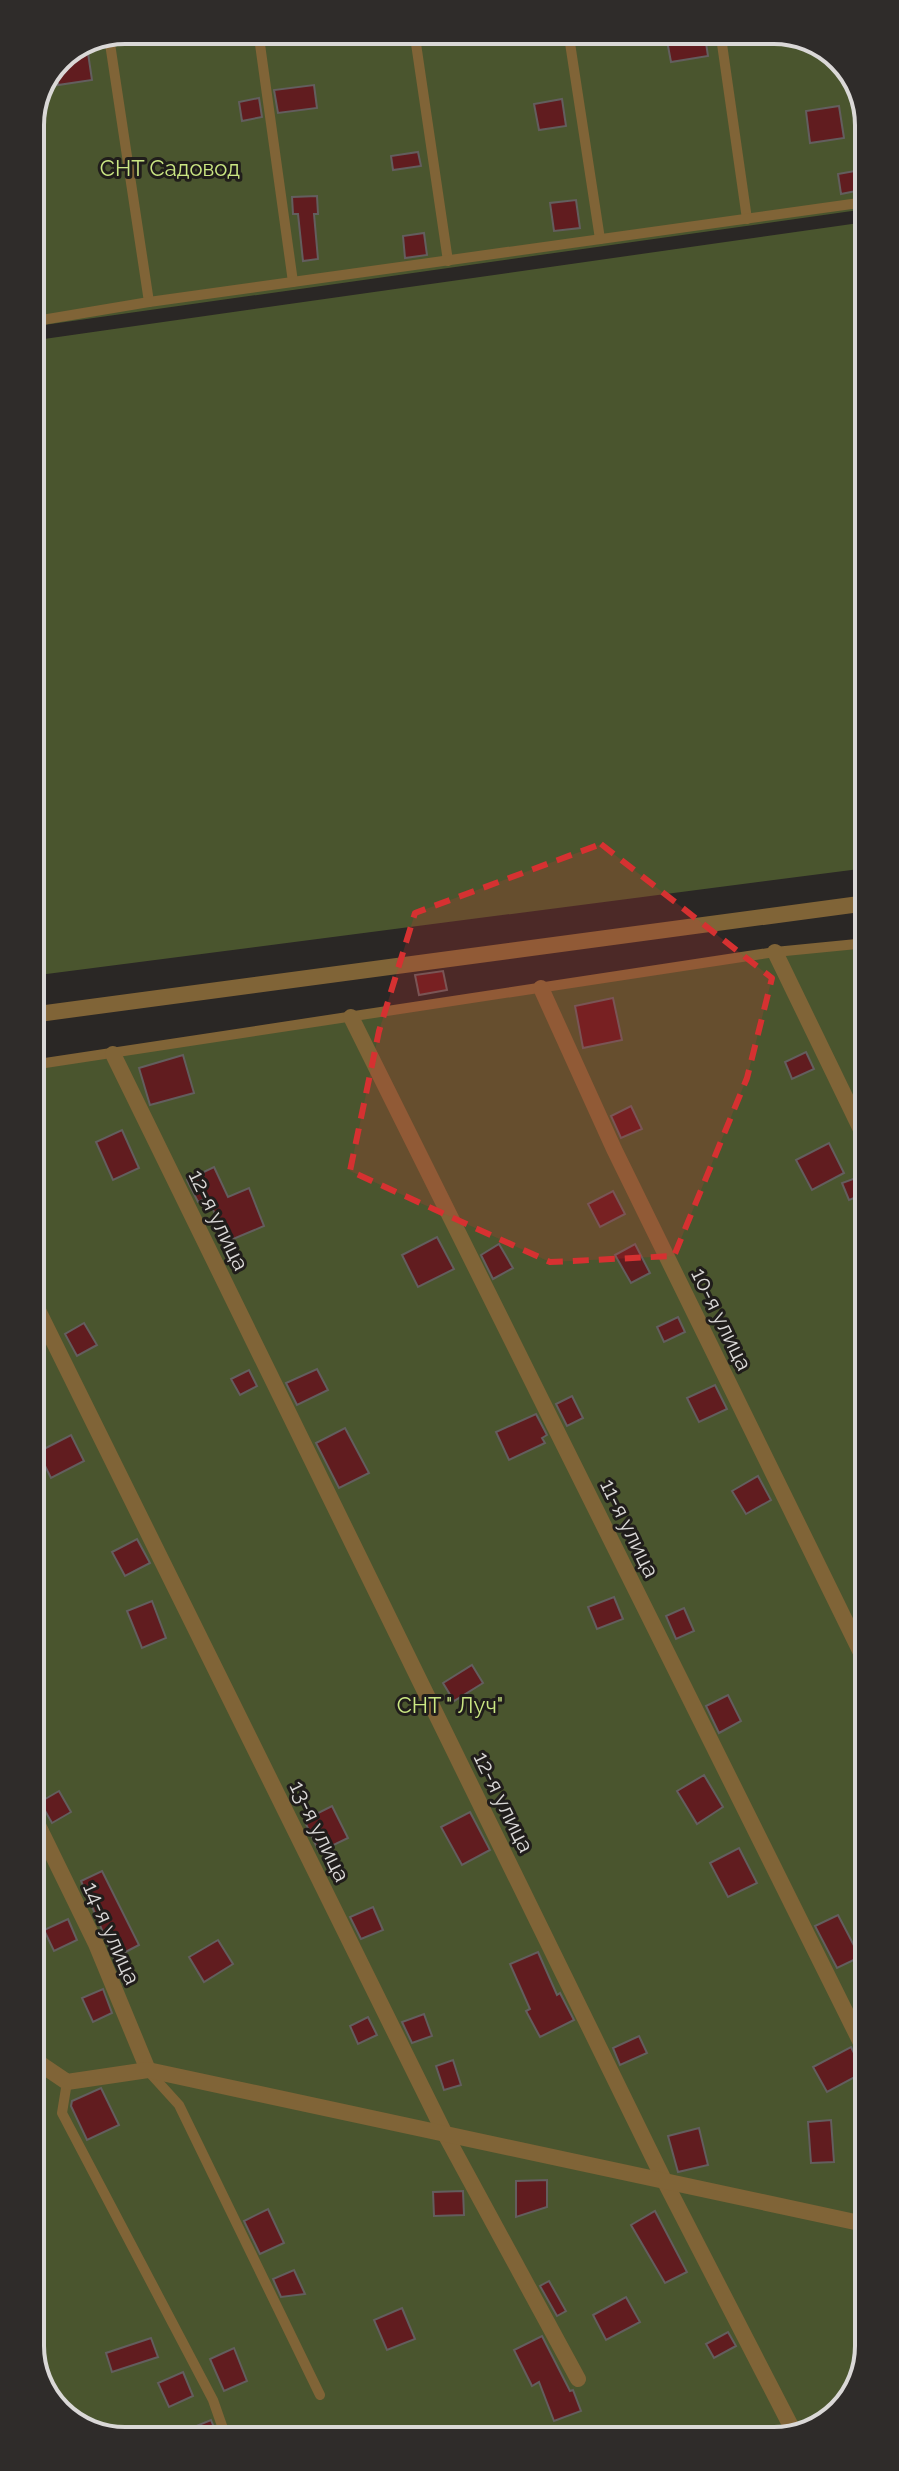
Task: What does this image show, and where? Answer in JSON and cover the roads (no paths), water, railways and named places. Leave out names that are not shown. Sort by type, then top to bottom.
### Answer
[{"type":"street","points":[[44,1013],[855,905]]},
{"type":"street","points":[[775,952],[855,1117]]},
{"type":"street","name":"10-я улица","points":[[541,988],[614,1149],[855,1640]]},
{"type":"street","name":"11-я улица","points":[[351,1017],[855,2031]]},
{"type":"street","name":"12-я улица","points":[[113,1054],[665,2182],[790,2425]]},
{"type":"street","name":"13-я улица","points":[[44,1322],[445,2134],[578,2379]]},
{"type":"street","name":"14-я улица","points":[[44,1838],[96,1944],[148,2070]]},
{"type":"street","points":[[44,2066],[67,2082],[148,2070],[855,2222]]},
{"type":"lane","points":[[260,44],[293,282]]},
{"type":"lane","points":[[416,44],[448,261]]},
{"type":"lane","points":[[570,44],[600,239]]},
{"type":"lane","points":[[722,44],[747,219]]},
{"type":"lane","points":[[110,46],[149,302]]},
{"type":"lane","points":[[44,320],[149,302],[855,204]]},
{"type":"lane","points":[[44,1063],[775,952],[855,944]]},
{"type":"lane","points":[[148,2070],[179,2105],[320,2395]]},
{"type":"lane","points":[[67,2082],[62,2113],[213,2400],[222,2427]]},
{"type":"park label","name":"СНТ Садовод","points":[[170,168]]},
{"type":"park label","name":"СНТ \" Луч\"","points":[[450,1705]]}]
